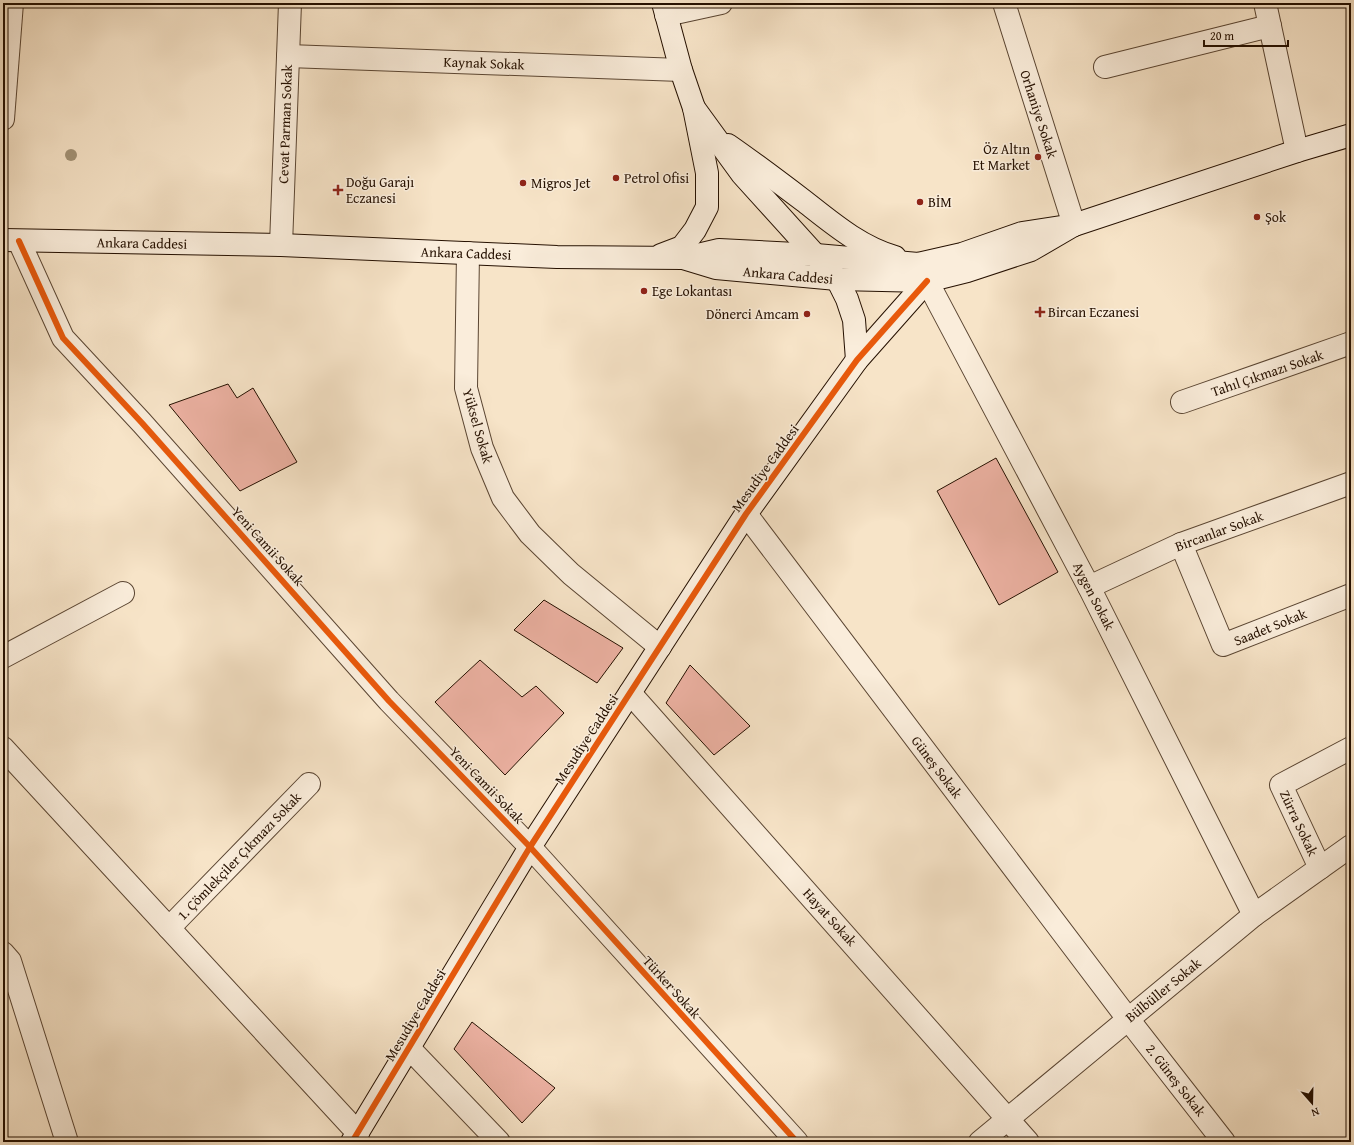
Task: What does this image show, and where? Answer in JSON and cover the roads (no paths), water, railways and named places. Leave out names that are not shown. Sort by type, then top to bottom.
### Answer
[{"type":"street","points":[[3,119],[12,3]]},
{"type":"street","name":"Cevat Parman Sokak","points":[[281,245],[290,3]]},
{"type":"street","points":[[654,258],[682,247],[695,230],[707,207],[707,173],[694,108],[681,70],[665,9],[721,3]]},
{"type":"street","name":"Orhaniye Sokak","points":[[1004,3],[1074,225]]},
{"type":"street","points":[[1265,3],[1297,150]]},
{"type":"street","points":[[1105,67],[1270,26]]},
{"type":"street","name":"Kaynak Sokak","points":[[288,56],[681,70]]},
{"type":"street","points":[[694,108],[718,138],[742,174],[837,279],[847,299],[854,320],[857,360]]},
{"type":"street","points":[[684,258],[719,250],[816,255],[853,259],[922,272],[967,271],[1031,250],[1074,225],[1297,150],[1351,134]]},
{"type":"street","points":[[718,138],[758,166],[844,232],[883,254],[922,272]]},
{"type":"street","points":[[837,279],[847,271],[853,259],[852,250],[844,232]]},
{"type":"street","name":"Ankara Caddesi","points":[[11,241],[281,245],[557,257],[684,258],[716,268],[837,279],[922,272]]},
{"type":"street","name":"Yeni Camii Sokak","points":[[11,241],[63,338],[142,423],[389,701],[530,847]]},
{"type":"street","name":"Yüksel Sokak","points":[[468,254],[466,388],[482,448],[503,498],[530,534],[571,574],[660,647]]},
{"type":"street","name":"Mesudiye Caddesi","points":[[355,1138],[530,847],[746,514],[922,272]]},
{"type":"street","name":"Aygen Sokak","points":[[922,272],[1090,586],[1254,915]]},
{"type":"street","name":"Tahıl Çıkmazı Sokak","points":[[1182,402],[1351,343]]},
{"type":"street","name":"Bircanlar Sokak","points":[[1090,586],[1181,544],[1351,483]]},
{"type":"street","name":"Güneş Sokak","points":[[746,514],[1128,1019]]},
{"type":"street","name":"Saadet Sokak","points":[[1181,544],[1223,646],[1351,595]]},
{"type":"street","points":[[3,657],[123,593]]},
{"type":"street","name":"Hayat Sokak","points":[[630,693],[1028,1142]]},
{"type":"street","points":[[3,748],[169,928],[355,1138]]},
{"type":"street","name":"Zürra Sokak","points":[[1320,868],[1281,785],[1351,748]]},
{"type":"street","name":"1. Çömlekçiler Çıkmazı Sokak","points":[[169,928],[309,784]]},
{"type":"street","name":"Bülbüller Sokak","points":[[980,1142],[1254,915],[1351,846]]},
{"type":"street","name":"Türker Sokak","points":[[530,847],[797,1142]]},
{"type":"street","points":[[3,953],[10,961],[66,1142]]},
{"type":"street","name":"2. Güneş Sokak","points":[[1128,1019],[1224,1142]]},
{"type":"street","points":[[409,1048],[499,1142]]},
{"type":"place","name":"Öz Altın Et Market","points":[[1038,157]]},
{"type":"place","name":"Petrol Ofisi","points":[[616,178]]},
{"type":"place","name":"Migros Jet","points":[[523,183]]},
{"type":"place","name":"Doğu Garajı Eczanesi","points":[[338,190]]},
{"type":"place","name":"BİM","points":[[920,202]]},
{"type":"place","name":"Şok","points":[[1257,217]]},
{"type":"place","name":"Ege Lokantası","points":[[644,291]]},
{"type":"place","name":"Bircan Eczanesi","points":[[1040,312]]},
{"type":"place","name":"Dönerci Amcam","points":[[807,314]]}]
